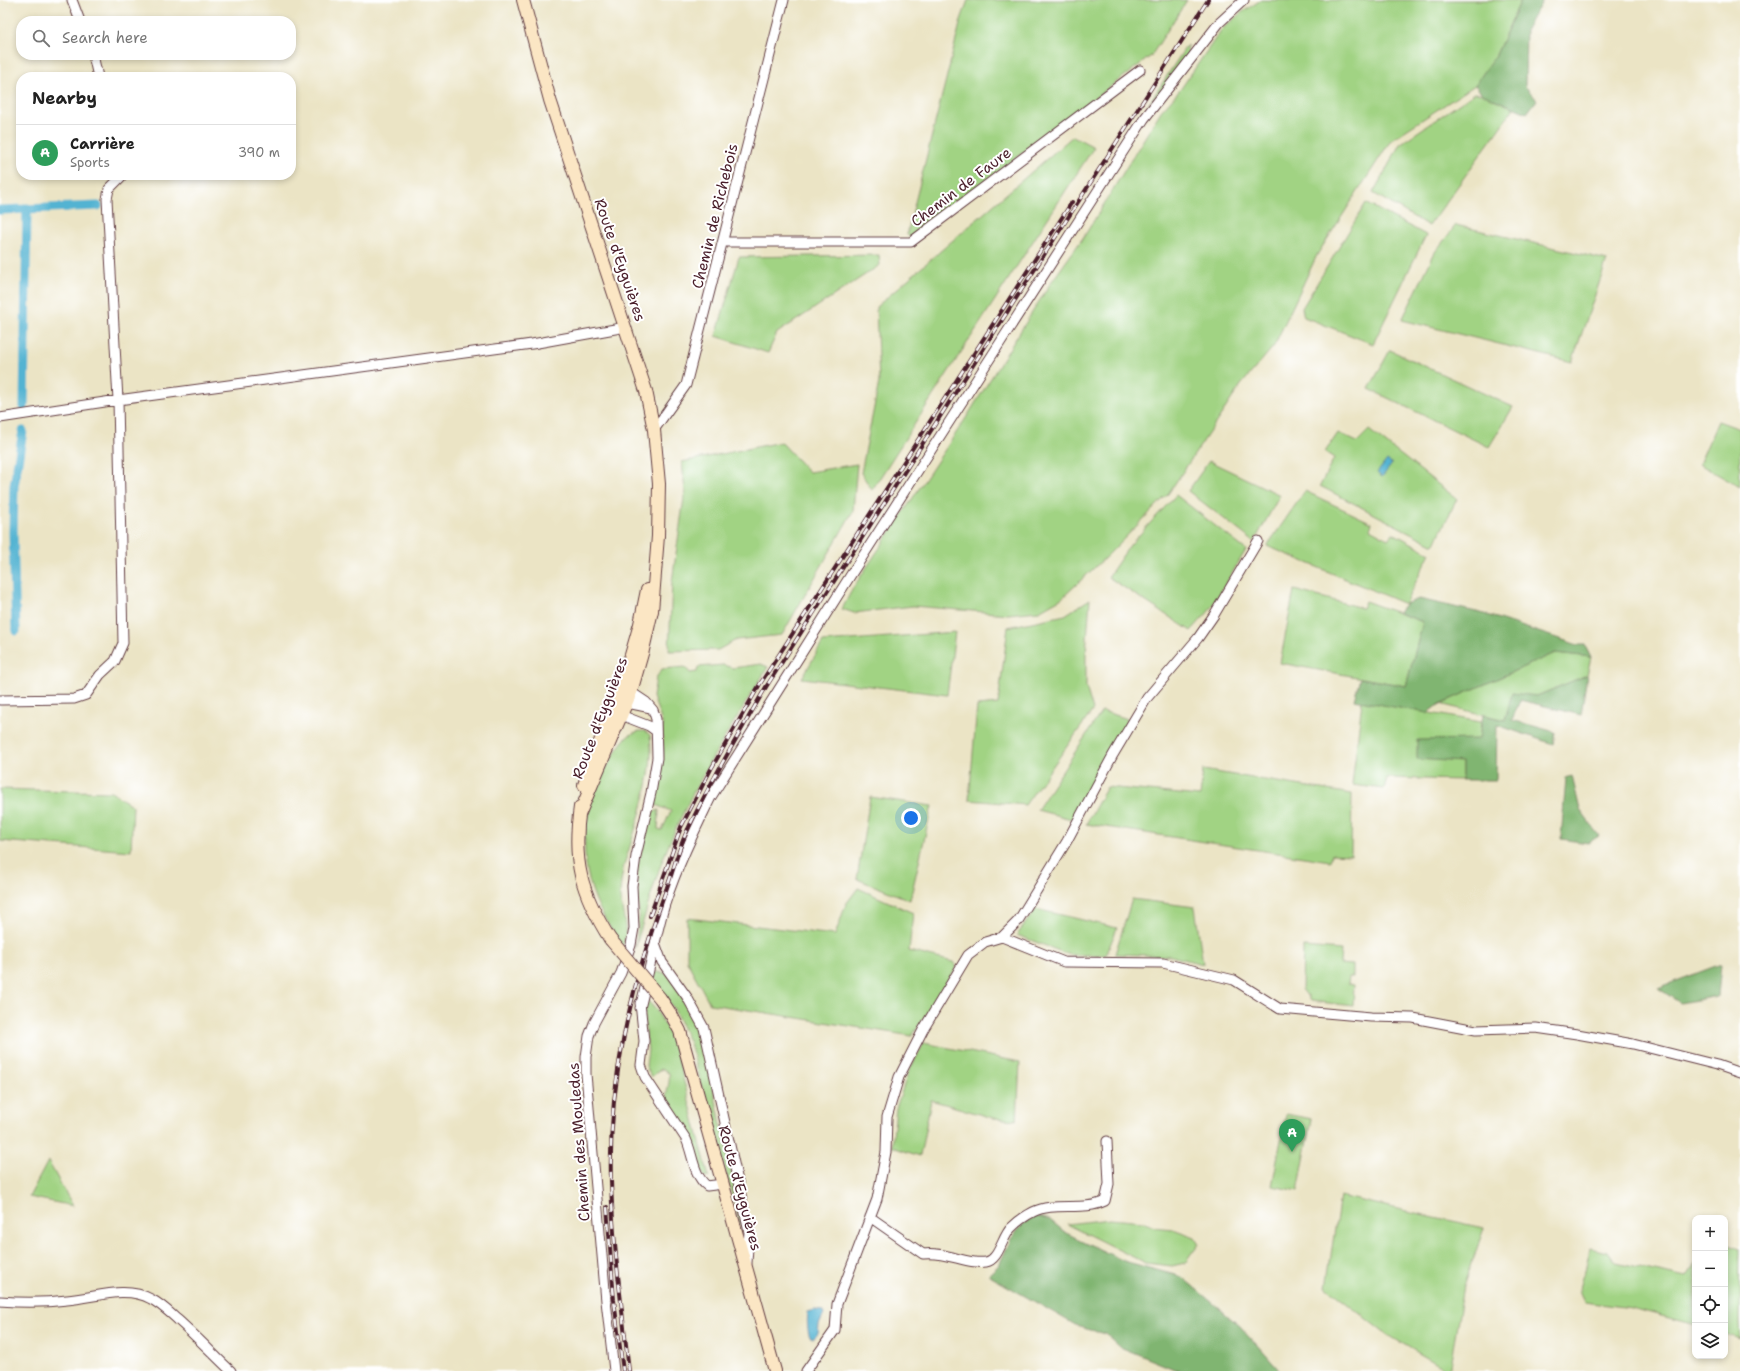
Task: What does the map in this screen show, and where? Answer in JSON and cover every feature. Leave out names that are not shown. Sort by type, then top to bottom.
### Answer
[{"type":"main road","name":"Route d'Eyguières","points":[[523,0],[550,100],[646,391],[654,430],[660,484],[658,536],[652,611],[631,692],[619,710],[583,789],[576,840],[580,870],[585,893],[592,910],[610,939],[660,998],[680,1031],[775,1371]]},
{"type":"main road","name":"Route d'Eyguières","points":[[619,710],[627,669],[640,624],[658,536]]},
{"type":"street","points":[[72,0],[78,16]]},
{"type":"street","name":"Chemin de Richebois","points":[[654,430],[686,385],[784,0]]},
{"type":"street","points":[[723,1184],[707,1186],[702,1182],[698,1175],[686,1139],[645,1077],[642,1065],[644,1041],[640,1008],[641,984],[651,959],[666,904],[694,832],[711,797],[731,764],[1144,119],[1219,23],[1244,0]]},
{"type":"street","points":[[94,60],[97,72]]},
{"type":"street","name":"Chemin de Faure","points":[[723,242],[911,242],[1140,70]]},
{"type":"street","points":[[0,700],[74,699],[86,695],[100,675],[114,661],[123,644],[118,400],[107,199],[109,189],[119,180]]},
{"type":"street","points":[[0,418],[118,400],[538,343],[626,327]]},
{"type":"street","points":[[806,1371],[835,1330],[837,1304],[877,1199],[886,1152],[887,1118],[899,1077],[923,1030],[968,955],[984,942],[1002,937],[1018,920],[1068,841],[1113,755],[1147,698],[1198,638],[1214,615],[1258,541]]},
{"type":"street","points":[[631,692],[646,702],[651,708]]},
{"type":"street","points":[[619,710],[651,708]]},
{"type":"street","name":"Chemin des Mouledas","points":[[614,1371],[604,1285],[586,1074],[586,1057],[589,1036],[594,1023],[621,973],[631,945],[634,928],[632,886],[636,856],[651,793],[657,758],[656,719],[651,708]]},
{"type":"street","points":[[619,710],[656,731]]},
{"type":"street","points":[[1002,937],[1064,962],[1163,963],[1234,980],[1280,1009],[1371,1017],[1413,1018],[1476,1030],[1536,1028],[1633,1044],[1717,1064],[1740,1072]]},
{"type":"street","points":[[655,942],[662,962],[687,996],[704,1028],[750,1231],[746,1271]]},
{"type":"street","points":[[870,1217],[923,1254],[934,1252],[967,1260],[986,1262],[997,1254],[1010,1229],[1034,1211],[1049,1208],[1072,1208],[1098,1204],[1105,1201],[1109,1184],[1107,1141]]},
{"type":"street","points":[[0,1301],[24,1304],[69,1300],[120,1292],[136,1293],[152,1299],[167,1311],[197,1337],[231,1371]]},
{"type":"green space","points":[[968,0],[1187,0],[1151,56],[910,238],[907,234],[961,20]]},
{"type":"green space","points":[[1261,0],[1521,0],[1495,57],[1475,85],[1391,140],[1317,255],[1274,346],[1241,385],[1168,494],[1108,555],[1062,598],[1039,611],[1008,614],[913,606],[854,613],[842,609],[853,588],[966,418],[1050,284],[1085,235],[1161,111],[1180,90],[1222,29],[1241,13]]},
{"type":"green space","points":[[1521,0],[1543,0],[1526,29],[1525,86],[1537,100],[1527,113],[1482,94],[1475,85],[1496,55]]},
{"type":"green space","points":[[1187,45],[1188,54],[1186,60],[1171,81],[1148,105]]},
{"type":"green space","points":[[1475,93],[1482,94],[1514,108],[1429,226],[1373,193],[1400,144]]},
{"type":"green space","points":[[1073,136],[1094,147],[872,490],[861,473],[879,382],[876,307]]},
{"type":"green space","points":[[1366,203],[1426,235],[1373,344],[1304,317],[1302,308]]},
{"type":"green space","points":[[1456,225],[1607,260],[1572,362],[1402,320],[1435,252]]},
{"type":"green space","points":[[879,255],[880,265],[777,333],[768,353],[716,336],[739,257]]},
{"type":"green space","points":[[1390,350],[1513,407],[1489,447],[1369,389]]},
{"type":"green space","points":[[1718,421],[1740,429],[1740,487],[1699,464]]},
{"type":"green space","points":[[1369,430],[1457,499],[1434,545],[1320,486],[1334,458],[1325,452],[1338,433],[1357,442]]},
{"type":"green space","points":[[781,442],[809,472],[857,464],[853,511],[782,635],[736,640],[718,650],[669,651],[672,582],[685,491],[682,462]]},
{"type":"green space","points":[[1209,461],[1280,495],[1254,542],[1188,491]]},
{"type":"green space","points":[[1305,491],[1372,523],[1370,529],[1388,539],[1393,533],[1430,553],[1405,604],[1267,546]]},
{"type":"green space","points":[[1176,495],[1246,550],[1209,611],[1191,631],[1108,577],[1130,545]]},
{"type":"green space","points":[[1294,590],[1362,608],[1365,601],[1423,622],[1406,686],[1280,663]]},
{"type":"green space","points":[[1090,599],[1086,653],[1086,687],[1093,710],[1025,805],[969,800],[977,706],[998,704],[1008,627],[1065,615]]},
{"type":"green space","points":[[1419,599],[1481,613],[1578,645],[1585,645],[1591,657],[1555,653],[1440,704],[1428,713],[1354,700],[1360,678],[1406,686],[1423,622],[1399,613],[1405,604]]},
{"type":"green space","points":[[955,632],[947,695],[802,678],[823,642]]},
{"type":"green space","points":[[1555,653],[1591,657],[1587,675],[1537,696],[1512,694],[1505,720],[1440,704]]},
{"type":"green space","points":[[761,664],[768,667],[703,774],[680,819],[655,881],[635,949],[639,918],[637,868],[651,813],[659,810],[658,829],[662,830],[671,811],[653,804],[663,753],[662,722],[653,697],[656,678],[662,669],[685,667],[690,673],[697,672],[698,667],[723,665],[733,668]]},
{"type":"green space","points":[[1587,675],[1581,715],[1520,700],[1512,720],[1555,732],[1553,744],[1497,725],[1496,780],[1462,780],[1462,762],[1417,759],[1417,740],[1479,739],[1483,715],[1505,720],[1512,693],[1537,696]]},
{"type":"green space","points":[[1362,701],[1481,722],[1479,739],[1418,759],[1462,761],[1462,780],[1387,778],[1384,789],[1352,785]]},
{"type":"green space","points":[[1102,711],[1128,719],[1075,820],[1037,810]]},
{"type":"green space","points":[[645,731],[650,735],[651,762],[643,804],[624,864],[620,897],[625,928],[625,940],[623,946],[608,925],[597,903],[589,880],[585,857],[585,834],[589,810],[597,787],[609,763],[625,739],[633,733]]},
{"type":"green space","points":[[1203,770],[1352,794],[1351,855],[1332,854],[1330,861],[1086,824],[1107,787],[1200,796]]},
{"type":"green space","points":[[1572,776],[1580,810],[1599,836],[1588,843],[1561,839],[1566,778]]},
{"type":"green space","points":[[0,789],[111,792],[133,806],[131,851],[0,841]]},
{"type":"green space","points":[[870,797],[932,806],[910,900],[857,879]]},
{"type":"green space","points":[[858,888],[913,913],[909,951],[953,962],[957,967],[912,1036],[710,1004],[687,961],[687,918],[835,935],[846,904]]},
{"type":"green space","points":[[1132,899],[1195,907],[1203,964],[1171,956],[1115,954]]},
{"type":"green space","points":[[1036,909],[1117,928],[1106,955],[1070,955],[1017,935]]},
{"type":"green space","points":[[1303,947],[1341,950],[1340,964],[1353,965],[1353,977],[1349,977],[1348,984],[1354,985],[1353,1006],[1311,1001],[1302,989]]},
{"type":"green space","points":[[1721,964],[1718,996],[1680,1003],[1658,988]]},
{"type":"green space","points":[[657,972],[665,973],[672,978],[701,1032],[742,1220],[743,1236],[690,1043],[674,1009],[653,979],[653,974]]},
{"type":"green space","points":[[647,1000],[657,1011],[669,1033],[676,1051],[709,1177],[707,1178],[700,1169],[695,1147],[692,1141],[669,1107],[667,1095],[669,1073],[661,1069],[651,1077],[646,1066],[648,1050],[644,1017]]},
{"type":"green space","points":[[924,1043],[1020,1062],[1017,1120],[993,1118],[931,1100],[920,1156],[892,1147],[896,1108],[908,1073]]},
{"type":"green space","points":[[1286,1114],[1312,1119],[1298,1191],[1272,1186]]},
{"type":"green space","points":[[48,1161],[73,1206],[29,1197]]},
{"type":"green space","points":[[1340,1196],[1484,1228],[1464,1286],[1449,1371],[1383,1332],[1326,1287]]},
{"type":"green space","points":[[1034,1216],[1050,1220],[1066,1233],[1124,1261],[1182,1277],[1240,1326],[1280,1371],[1179,1371],[1120,1347],[1106,1334],[1079,1327],[988,1275],[999,1265],[1011,1239],[1022,1225]]},
{"type":"green space","points":[[1110,1219],[1143,1222],[1154,1227],[1173,1229],[1195,1237],[1199,1244],[1185,1263],[1172,1266],[1145,1263],[1067,1224]]},
{"type":"green space","points":[[1728,1245],[1740,1249],[1740,1339],[1728,1335]]},
{"type":"green space","points":[[1591,1248],[1608,1252],[1615,1262],[1687,1277],[1692,1269],[1692,1324],[1632,1308],[1584,1302],[1579,1292]]},
{"type":"water","points":[[1387,460],[1392,464],[1382,477],[1377,473]]},
{"type":"water","points":[[815,1310],[822,1311],[824,1314],[819,1325],[818,1334],[814,1338],[810,1337],[807,1318],[808,1312]]},
{"type":"waterway","points":[[0,210],[98,206]]},
{"type":"waterway","points":[[24,407],[27,208]]},
{"type":"waterway","points":[[16,631],[13,533],[14,486],[23,431]]},
{"type":"railway","points":[[629,1371],[618,1276],[612,1205],[611,1144],[613,1107],[624,1035],[632,999],[653,928],[684,837],[716,775],[766,687],[1208,0]]},
{"type":"railway","points":[[650,916],[681,827],[711,769],[760,684],[1072,202]]},
{"type":"railway","points":[[607,1207],[614,1300],[623,1371]]},
{"type":"place","name":"Carrière","points":[[1292,1152]]}]
